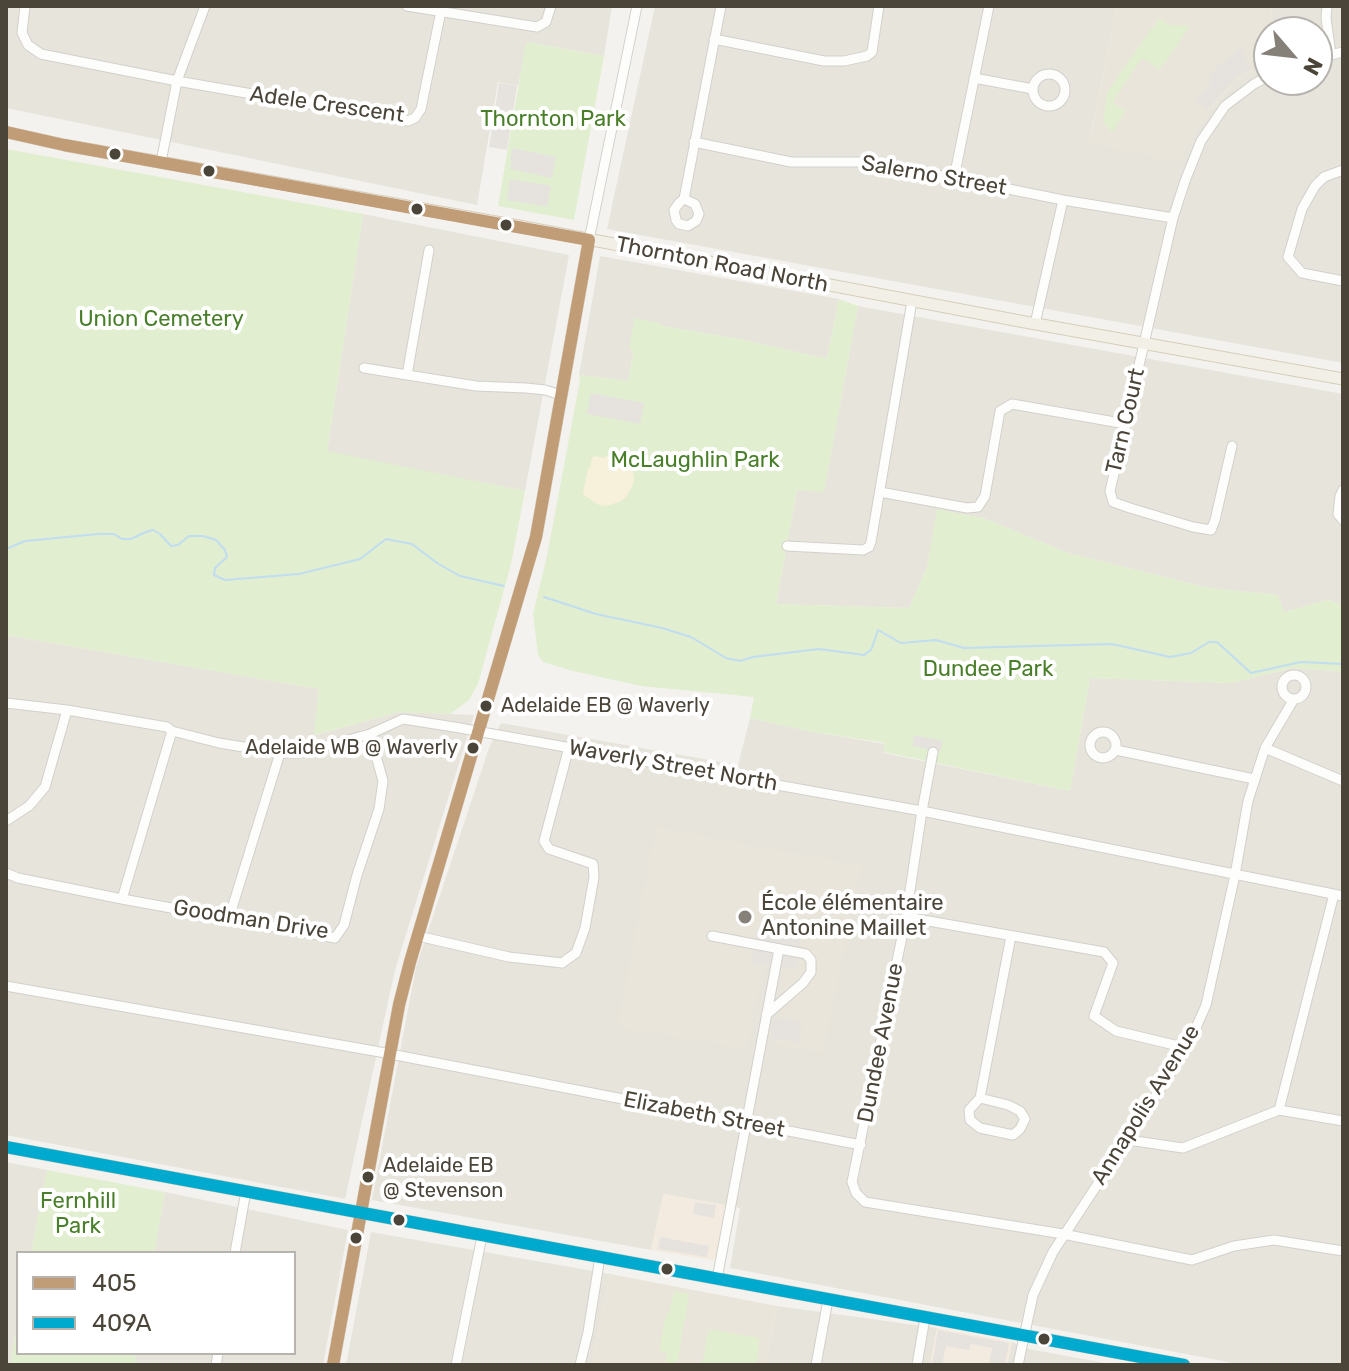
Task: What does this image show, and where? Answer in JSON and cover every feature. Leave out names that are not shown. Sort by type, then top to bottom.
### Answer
[{"type":"main road","name":"Thornton Road North","points":[[6,132],[1343,379]]},
{"type":"main road","points":[[333,1365],[402,994],[536,537],[589,240]]},
{"type":"main road","points":[[6,1147],[1024,1335],[1139,1361],[1184,1365]]},
{"type":"street","points":[[25,6],[22,33],[28,45],[41,54],[177,81]]},
{"type":"street","points":[[161,162],[177,81],[205,6]]},
{"type":"street","points":[[407,6],[537,27],[546,22],[551,6]]},
{"type":"street","points":[[589,240],[637,6]]},
{"type":"street","points":[[684,199],[721,6]]},
{"type":"street","points":[[714,39],[824,61],[844,61],[872,52],[879,6]]},
{"type":"street","points":[[954,178],[989,6]]},
{"type":"street","name":"Adele Crescent","points":[[177,81],[408,121],[415,118],[421,109],[441,11]]},
{"type":"street","points":[[974,78],[1033,89]]},
{"type":"street","name":"Tarn Court","points":[[1232,446],[1211,530],[1113,502],[1110,491],[1173,218],[1201,141],[1225,106],[1253,85]]},
{"type":"street","name":"Salerno Street","points":[[694,142],[791,162],[863,162],[1173,218]]},
{"type":"street","points":[[1343,170],[1324,177],[1315,186],[1302,209],[1288,257],[1302,273],[1343,281]]},
{"type":"street","points":[[1035,324],[1063,200]]},
{"type":"street","points":[[407,375],[429,250]]},
{"type":"street","points":[[787,546],[866,548],[871,542],[912,301]]},
{"type":"street","points":[[364,368],[476,386],[526,388],[561,395]]},
{"type":"street","points":[[880,492],[973,509],[978,507],[985,496],[1000,411],[1012,404],[1126,424]]},
{"type":"street","points":[[1343,490],[1338,514],[1343,520]]},
{"type":"street","name":"Annapolis Avenue","points":[[1018,1365],[1033,1295],[1063,1234],[1187,1048],[1206,1005],[1254,779],[1265,748],[1294,699]]},
{"type":"street","name":"Waverly Street North","points":[[6,703],[167,727],[219,743],[280,753],[300,753],[370,734],[403,719],[922,811],[1338,895]]},
{"type":"street","points":[[6,821],[29,806],[45,787],[67,710]]},
{"type":"street","points":[[122,899],[172,731]]},
{"type":"street","name":"Goodman Drive","points":[[6,873],[122,899],[335,938],[344,925],[379,809],[383,781],[370,734]]},
{"type":"street","points":[[418,936],[509,957],[562,963],[576,953],[585,928],[594,877],[593,864],[549,849],[544,841],[569,747]]},
{"type":"street","points":[[1265,748],[1343,781]]},
{"type":"street","points":[[1116,750],[1254,779]]},
{"type":"street","name":"Dundee Avenue","points":[[861,1145],[906,917],[933,752]]},
{"type":"street","points":[[229,918],[280,753]]},
{"type":"street","points":[[1279,1110],[1338,895]]},
{"type":"street","points":[[906,917],[1104,952],[1113,963],[1094,1016],[1116,1031],[1187,1048]]},
{"type":"street","points":[[712,936],[806,954],[811,960],[811,972],[803,983],[766,1015]]},
{"type":"street","points":[[980,1098],[1020,1111],[1025,1119],[1020,1129],[1013,1135],[980,1128],[970,1120],[969,1110],[980,1098],[1011,936]]},
{"type":"street","points":[[717,1279],[779,949]]},
{"type":"street","name":"Elizabeth Street","points":[[6,986],[390,1054],[861,1145]]},
{"type":"street","points":[[1128,1140],[1183,1148],[1279,1110],[1343,1121]]},
{"type":"street","points":[[861,1145],[852,1182],[856,1193],[865,1202],[1063,1234],[1192,1260],[1234,1246],[1274,1240],[1343,1251]]},
{"type":"street","points":[[235,1251],[246,1191]]},
{"type":"street","points":[[456,1365],[482,1236]]},
{"type":"street","points":[[580,1365],[600,1257]]},
{"type":"street","points":[[816,1365],[828,1300]]},
{"type":"street","points":[[917,1365],[925,1318]]},
{"type":"shaded area","points":[[6,6],[612,6],[604,56],[527,42],[518,86],[498,82],[477,205],[6,108]]},
{"type":"shaded area","points":[[655,6],[1117,6],[1089,143],[1178,161],[1207,113],[1237,80],[1253,70],[1253,96],[1333,96],[1333,16],[1272,16],[1271,12],[1273,6],[1343,6],[1343,363],[607,229]]},
{"type":"shaded area","points":[[1117,6],[1273,6],[1272,16],[1253,16],[1253,70],[1237,80],[1207,113],[1178,161],[1089,144]]},
{"type":"shaded area","points":[[1240,48],[1251,68],[1241,73],[1207,109],[1195,100],[1211,83],[1207,78]]},
{"type":"shaded area","points":[[499,83],[517,86],[507,150],[489,147]]},
{"type":"shaded area","points":[[512,148],[556,157],[552,178],[510,169]]},
{"type":"shaded area","points":[[510,179],[551,186],[547,207],[507,200]]},
{"type":"shaded area","points":[[363,214],[569,255],[525,491],[327,452]]},
{"type":"shaded area","points":[[600,256],[839,299],[827,359],[662,326],[630,349],[634,350],[628,381],[579,375]]},
{"type":"shaded area","points":[[858,306],[1343,394],[1343,605],[1328,600],[1284,612],[1278,595],[1208,588],[1071,554],[983,518],[938,510],[927,567],[909,608],[776,604],[797,490],[824,491]]},
{"type":"shaded area","points":[[591,393],[644,403],[640,424],[587,414]]},
{"type":"shaded area","points":[[6,635],[319,689],[315,735],[399,712],[474,715],[395,970],[345,1199],[6,1135]]},
{"type":"shaded area","points":[[1292,668],[1343,673],[1343,1365],[1244,1365],[730,1268],[740,1208],[664,1194],[651,1250],[372,1200],[416,967],[489,748],[501,723],[738,765],[750,718],[885,744],[884,753],[1070,791],[1090,678],[1231,683]]},
{"type":"shaded area","points":[[914,735],[943,741],[940,752],[912,746]]},
{"type":"shaded area","name":"École élémentaire Antonine Maillet","points":[[656,827],[862,866],[823,1053],[775,1044],[786,972],[764,968],[746,1048],[617,1027]]},
{"type":"shaded area","points":[[756,931],[801,937],[796,970],[751,964]]},
{"type":"shaded area","points":[[774,1017],[802,1021],[799,1042],[771,1038]]},
{"type":"shaded area","points":[[6,1162],[47,1170],[31,1251],[16,1251],[16,1333],[10,1365],[6,1365]]},
{"type":"shaded area","points":[[165,1192],[348,1230],[323,1365],[134,1365],[136,1355],[296,1355],[296,1251],[154,1251]]},
{"type":"shaded area","points":[[663,1194],[733,1206],[722,1262],[651,1250]]},
{"type":"shaded area","points":[[695,1202],[716,1205],[714,1218],[693,1214]]},
{"type":"shaded area","points":[[371,1232],[610,1274],[592,1365],[346,1365]]},
{"type":"shaded area","points":[[660,1237],[709,1246],[707,1257],[658,1249]]},
{"type":"shaded area","points":[[610,1274],[777,1306],[765,1365],[592,1365]]},
{"type":"shaded area","points":[[777,1306],[937,1328],[930,1365],[765,1365]]},
{"type":"shaded area","points":[[937,1328],[1012,1342],[1007,1365],[930,1365]]},
{"type":"shaded area","points":[[938,1330],[1009,1343],[1005,1365],[989,1365],[992,1348],[971,1344],[969,1350],[946,1346],[942,1365],[932,1365]]},
{"type":"shaded area","points":[[1012,1342],[1029,1349],[1115,1365],[1007,1365]]},
{"type":"green space","points":[[1159,18],[1170,25],[1190,26],[1160,70],[1142,58],[1113,102],[1126,111],[1112,133],[1103,122],[1107,92]]},
{"type":"green space","name":"Thornton Park","points":[[526,42],[604,56],[574,220],[498,206]]},
{"type":"green space","name":"Union Cemetery","points":[[6,149],[363,214],[327,451],[525,491],[511,564],[478,684],[469,700],[450,714],[399,712],[314,735],[319,689],[6,635]]},
{"type":"green space","points":[[839,299],[858,306],[824,492],[797,490],[776,604],[909,608],[927,567],[937,509],[983,518],[1071,554],[1208,588],[1278,595],[1284,612],[1328,600],[1343,605],[1343,673],[1292,668],[1231,683],[1090,678],[1070,791],[884,752],[885,743],[750,718],[754,697],[641,686],[543,662],[538,655],[533,614],[547,556],[579,375],[628,381],[634,351],[629,349],[635,318],[827,359]]},
{"type":"green space","name":"Fernhill Park","points":[[47,1170],[165,1192],[154,1251],[31,1251]]},
{"type":"green space","points":[[674,1291],[689,1294],[677,1365],[665,1365],[667,1352],[659,1351]]},
{"type":"green space","points":[[708,1329],[760,1338],[756,1365],[702,1365]]},
{"type":"green space","points":[[16,1333],[16,1355],[136,1355],[134,1365],[10,1365]]},
{"type":"sand","points":[[594,456],[628,461],[632,467],[633,485],[619,502],[599,505],[584,495],[588,468]]},
{"type":"waterway","points":[[6,549],[25,541],[98,534],[131,539],[153,530],[171,546],[178,545],[189,536],[203,536],[216,540],[225,550],[227,557],[215,568],[214,575],[225,580],[299,574],[360,559],[386,539],[412,544],[460,576],[504,586]]},
{"type":"waterway","points":[[544,597],[596,614],[691,637],[726,658],[740,661],[819,649],[864,655],[871,650],[878,630],[901,643],[936,640],[964,648],[1112,644],[1170,657],[1191,653],[1209,642],[1217,642],[1251,673],[1301,662],[1343,664]]},
{"type":"transit line","name":"405","points":[[6,132],[589,240],[536,537],[399,1005],[333,1365]]},
{"type":"transit line","name":"409A","points":[[6,1147],[1184,1365]]},
{"type":"place","name":"Adelaide EB @ Waverly","points":[[486,706]]},
{"type":"place","name":"Adelaide WB @ Waverly","points":[[473,748]]},
{"type":"place","name":"École élémentaire Antonine Maillet","points":[[745,917]]},
{"type":"place","name":"Adelaide EB @ Stevenson","points":[[368,1177]]},
{"type":"park label","name":"McLaughlin Park","points":[[695,461]]},
{"type":"park label","name":"Dundee Park","points":[[988,670]]}]
